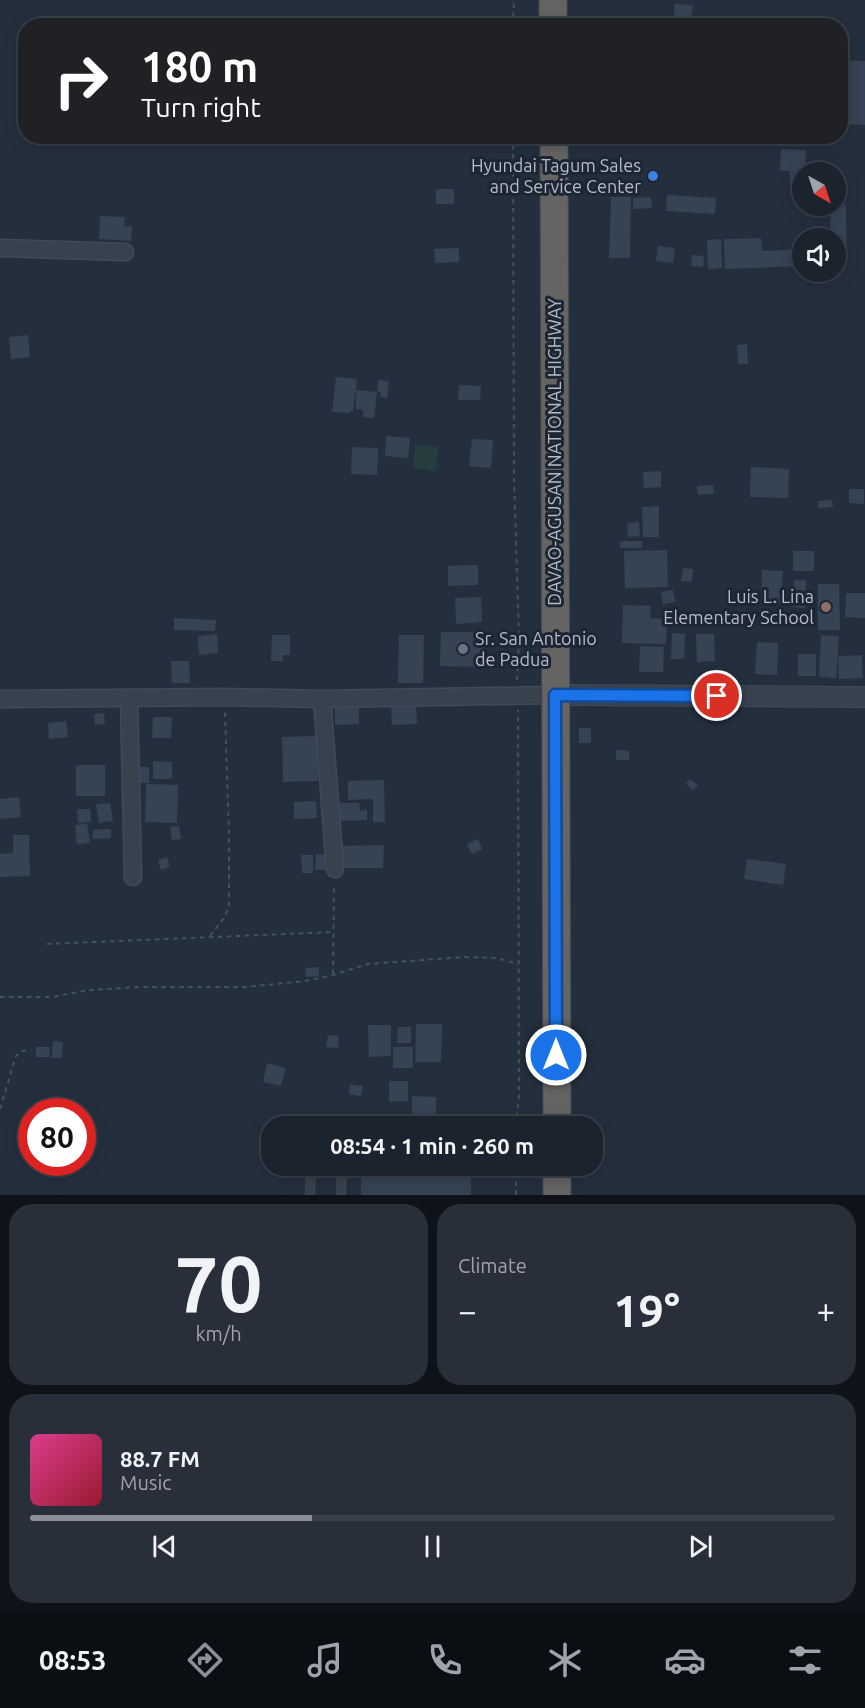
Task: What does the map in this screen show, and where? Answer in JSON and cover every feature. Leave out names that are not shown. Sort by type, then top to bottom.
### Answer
[{"type":"highway","points":[[553,0],[554,18]]},
{"type":"highway","name":"DAVAO-AGUSAN NATIONAL HIGHWAY","points":[[554,144],[557,1116]]},
{"type":"highway","points":[[557,1176],[557,1195]]},
{"type":"street","points":[[0,248],[125,252]]},
{"type":"street","points":[[0,699],[225,697],[322,699],[516,695],[865,697]]},
{"type":"street","points":[[129,698],[133,877]]},
{"type":"street","points":[[322,699],[335,869]]},
{"type":"lane","points":[[310,1195],[311,1176]]},
{"type":"lane","points":[[341,1195],[342,1176]]},
{"type":"path","points":[[513,0],[513,18]]},
{"type":"path","points":[[513,144],[514,478],[519,637],[516,695],[519,777],[519,1096],[517,1116]]},
{"type":"path","points":[[210,936],[224,918],[229,907],[225,697]]},
{"type":"path","points":[[333,975],[335,869]]},
{"type":"path","points":[[47,944],[333,932]]},
{"type":"path","points":[[0,997],[52,997],[88,990],[140,987],[246,987],[305,981],[368,964],[453,958],[497,958],[518,964]]},
{"type":"path","points":[[0,1109],[16,1056],[21,1051],[32,1050]]},
{"type":"path","points":[[516,1176],[516,1195]]},
{"type":"green space","points":[[415,445],[439,447],[436,471],[413,468]]},
{"type":"building","points":[[675,4],[693,5],[692,18],[673,18]]},
{"type":"building","points":[[848,60],[865,61],[865,125],[848,124]]},
{"type":"building","points":[[781,149],[806,150],[805,162],[792,162],[792,195],[790,195],[790,171],[780,171]]},
{"type":"building","points":[[436,189],[454,189],[454,204],[436,204]]},
{"type":"building","points":[[667,195],[716,198],[715,214],[666,211]]},
{"type":"building","points":[[611,197],[631,197],[630,258],[609,258]]},
{"type":"building","points":[[651,197],[652,208],[633,209],[633,198]]},
{"type":"building","points":[[846,204],[847,265],[846,228],[831,228],[830,216],[846,216]]},
{"type":"building","points":[[100,216],[125,217],[124,226],[132,226],[131,241],[99,239]]},
{"type":"building","points":[[761,238],[762,251],[792,250],[792,266],[725,269],[724,239]]},
{"type":"building","points":[[721,239],[722,268],[708,269],[707,240]]},
{"type":"building","points":[[658,246],[675,248],[673,263],[656,261]]},
{"type":"building","points":[[459,248],[459,262],[435,263],[434,249]]},
{"type":"building","points":[[692,255],[704,256],[703,267],[691,266]]},
{"type":"building","points":[[28,335],[30,357],[11,359],[9,337]]},
{"type":"building","points":[[747,344],[748,364],[738,364],[737,345]]},
{"type":"building","points":[[336,377],[357,379],[353,411],[350,413],[332,412]]},
{"type":"building","points":[[378,380],[389,381],[387,398],[380,397],[381,392],[377,391]]},
{"type":"building","points":[[459,385],[481,386],[480,400],[458,400]]},
{"type":"building","points":[[356,390],[377,392],[374,418],[363,417],[363,410],[356,409]]},
{"type":"building","points":[[386,436],[410,438],[408,458],[385,456]]},
{"type":"building","points":[[472,439],[493,440],[491,468],[469,466]]},
{"type":"building","points":[[352,447],[378,448],[377,475],[351,474]]},
{"type":"building","points":[[751,467],[789,469],[788,498],[750,497]]},
{"type":"building","points":[[661,471],[661,487],[644,488],[643,472]]},
{"type":"building","points":[[713,485],[714,494],[698,495],[697,486]]},
{"type":"building","points":[[849,489],[864,489],[864,504],[849,503]]},
{"type":"building","points":[[832,500],[833,507],[818,508],[818,501]]},
{"type":"building","points":[[659,506],[659,537],[643,537],[642,507]]},
{"type":"building","points":[[639,522],[640,536],[628,537],[627,523]]},
{"type":"building","points":[[620,541],[642,541],[642,548],[620,548]]},
{"type":"building","points":[[667,550],[668,587],[625,588],[624,551]]},
{"type":"building","points":[[793,551],[814,551],[814,571],[793,571]]},
{"type":"building","points":[[478,565],[478,585],[448,586],[448,566]]},
{"type":"building","points":[[683,568],[693,569],[692,582],[681,581]]},
{"type":"building","points":[[762,570],[783,571],[781,604],[761,604]]},
{"type":"building","points":[[794,580],[806,580],[805,608],[792,607]]},
{"type":"building","points":[[818,584],[839,584],[840,630],[818,630]]},
{"type":"building","points":[[673,590],[675,602],[663,604],[661,592]]},
{"type":"building","points":[[846,593],[865,593],[865,618],[845,617]]},
{"type":"building","points":[[481,597],[482,622],[456,624],[455,598]]},
{"type":"building","points":[[623,605],[651,606],[650,618],[667,619],[666,644],[622,643]]},
{"type":"building","points":[[174,618],[216,620],[215,631],[174,630]]},
{"type":"building","points":[[441,632],[485,632],[485,667],[440,666]]},
{"type":"building","points":[[672,633],[685,634],[684,659],[671,659]]},
{"type":"building","points":[[217,634],[218,653],[199,655],[198,636]]},
{"type":"building","points":[[696,634],[714,634],[715,661],[697,662]]},
{"type":"building","points":[[272,635],[290,635],[290,655],[283,655],[283,661],[271,661]]},
{"type":"building","points":[[399,635],[424,635],[423,683],[398,683]]},
{"type":"building","points":[[821,635],[839,636],[836,678],[819,677]]},
{"type":"building","points":[[757,642],[778,643],[777,675],[755,674]]},
{"type":"building","points":[[640,646],[664,647],[663,672],[639,672]]},
{"type":"building","points":[[798,654],[816,654],[816,676],[798,676]]},
{"type":"building","points":[[862,655],[863,678],[839,679],[838,656]]},
{"type":"building","points":[[171,661],[189,661],[190,683],[172,683]]},
{"type":"building","points":[[416,704],[417,724],[392,725],[391,706]]},
{"type":"building","points":[[335,707],[359,707],[359,724],[335,725]]},
{"type":"building","points":[[104,713],[105,724],[95,725],[94,714]]},
{"type":"building","points":[[153,717],[172,717],[171,738],[152,738]]},
{"type":"building","points":[[66,721],[68,737],[49,739],[48,723]]},
{"type":"building","points":[[579,728],[591,728],[591,743],[579,743]]},
{"type":"building","points":[[317,736],[318,781],[283,782],[282,737]]},
{"type":"building","points":[[616,750],[629,751],[629,760],[616,760]]},
{"type":"building","points":[[153,761],[172,762],[172,779],[153,779]]},
{"type":"building","points":[[76,765],[105,765],[105,796],[76,796]]},
{"type":"building","points":[[134,767],[149,767],[149,783],[134,783]]},
{"type":"building","points":[[690,779],[698,785],[693,790],[686,784]]},
{"type":"building","points":[[384,780],[385,822],[373,822],[373,799],[348,800],[348,781]]},
{"type":"building","points":[[146,784],[178,785],[177,823],[145,822]]},
{"type":"building","points":[[19,797],[21,817],[0,819],[0,799]]},
{"type":"building","points":[[316,801],[317,818],[294,819],[294,802]]},
{"type":"building","points":[[110,803],[113,821],[99,823],[96,804]]},
{"type":"building","points":[[338,803],[359,803],[360,811],[367,810],[367,820],[339,821]]},
{"type":"building","points":[[77,809],[90,809],[91,822],[78,823]]},
{"type":"building","points":[[87,824],[90,843],[77,844],[75,825]]},
{"type":"building","points":[[179,826],[181,839],[172,840],[170,827]]},
{"type":"building","points":[[111,829],[111,838],[93,839],[93,830]]},
{"type":"building","points":[[13,835],[29,835],[30,876],[0,877],[0,854],[13,853]]},
{"type":"building","points":[[478,839],[482,849],[472,854],[467,844]]},
{"type":"building","points":[[384,845],[383,868],[342,868],[342,846]]},
{"type":"building","points":[[316,854],[327,855],[326,870],[315,870]]},
{"type":"building","points":[[301,855],[313,855],[313,873],[302,873]]},
{"type":"building","points":[[167,857],[170,867],[161,870],[158,860]]},
{"type":"building","points":[[747,859],[786,864],[783,885],[744,879]]},
{"type":"building","points":[[319,967],[319,976],[306,977],[305,968]]},
{"type":"building","points":[[416,1024],[442,1024],[441,1062],[415,1062]]},
{"type":"building","points":[[368,1025],[391,1025],[391,1056],[369,1057]]},
{"type":"building","points":[[398,1027],[411,1027],[411,1043],[397,1043]]},
{"type":"building","points":[[328,1035],[339,1036],[338,1048],[326,1047]]},
{"type":"building","points":[[53,1041],[63,1042],[62,1058],[52,1058]]},
{"type":"building","points":[[36,1047],[49,1047],[50,1057],[36,1057]]},
{"type":"building","points":[[393,1047],[413,1047],[413,1068],[393,1068]]},
{"type":"building","points":[[267,1063],[286,1068],[281,1086],[263,1082]]},
{"type":"building","points":[[389,1081],[408,1081],[408,1101],[389,1102]]},
{"type":"building","points":[[350,1084],[363,1086],[361,1096],[349,1094]]},
{"type":"building","points":[[412,1096],[436,1097],[436,1114],[412,1114]]},
{"type":"building","points":[[361,1176],[471,1176],[471,1195],[361,1195]]},
{"type":"place","name":"Hyundai Tagum Sales and Service Center","points":[[653,176]]},
{"type":"place","name":"Luis L. Lina Elementary School","points":[[826,607]]},
{"type":"place","name":"Sr. San Antonio de Padua","points":[[463,649]]},
{"type":"route","points":[[556,1055],[555,695],[717,696]]}]
